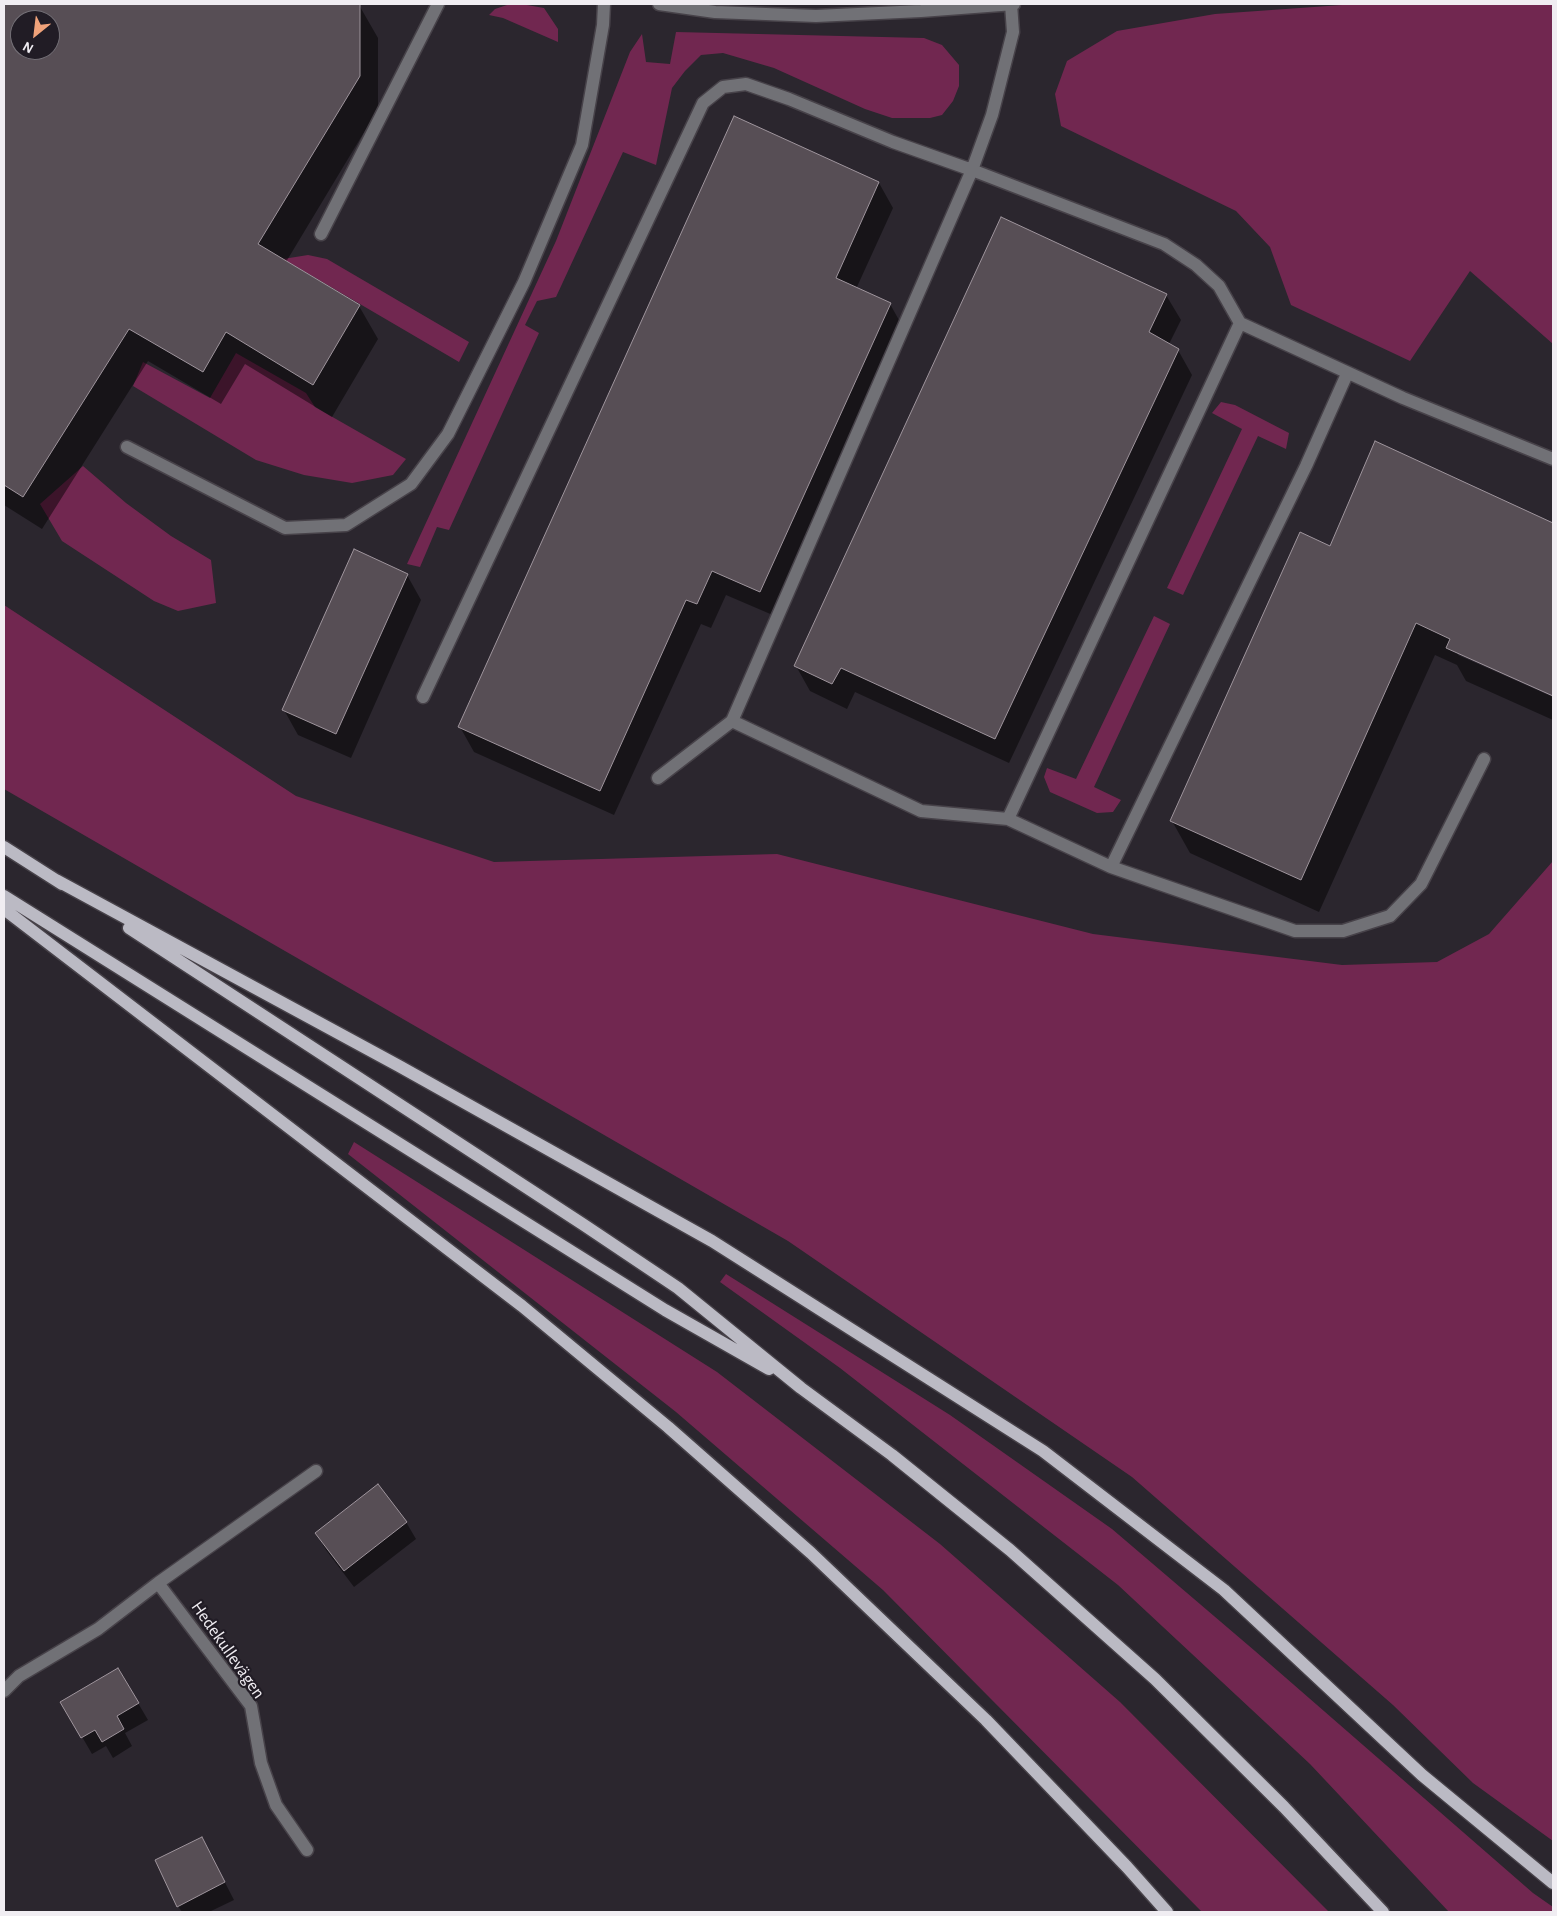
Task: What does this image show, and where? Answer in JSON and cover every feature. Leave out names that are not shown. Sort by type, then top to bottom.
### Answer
[{"type":"main road","points":[[4,847],[584,1225],[662,1278],[801,1388],[892,1455],[1010,1550],[1155,1679],[1284,1807],[1383,1912]]},
{"type":"main road","points":[[56,880],[400,1066],[712,1242],[1043,1451],[1224,1590],[1422,1775],[1553,1883]]},
{"type":"main road","points":[[4,896],[665,1310],[801,1388]]},
{"type":"main road","points":[[4,909],[522,1306],[668,1426],[811,1554],[986,1720],[1127,1867],[1167,1912]]},
{"type":"street","points":[[320,234],[438,4]]},
{"type":"street","points":[[127,447],[285,528],[346,525],[411,484],[448,434],[524,282],[582,145],[603,24],[604,4]]},
{"type":"street","points":[[658,4],[715,12],[816,16],[920,8],[1012,4],[1013,32],[992,115],[972,170],[732,721],[658,778]]},
{"type":"street","points":[[423,696],[703,103],[723,87],[746,84],[789,99],[893,142],[972,170],[1164,244],[1196,265],[1219,286],[1240,323],[1290,345],[1347,374],[1553,459]]},
{"type":"street","points":[[1008,819],[1240,323]]},
{"type":"street","points":[[1111,867],[1306,466],[1347,374]]},
{"type":"street","points":[[732,721],[921,811],[1008,819],[1111,867],[1295,931],[1343,931],[1390,916],[1421,884],[1484,758]]},
{"type":"street","points":[[4,1690],[18,1676],[98,1629],[158,1583],[316,1471]]},
{"type":"street","name":"Hedekullevägen","points":[[158,1583],[251,1706],[261,1763],[276,1805],[307,1850]]},
{"type":"shaded area","points":[[510,4],[544,8],[558,29],[558,42],[503,18],[489,15],[495,9]]},
{"type":"shaded area","points":[[1356,4],[1553,4],[1553,344],[1470,271],[1410,361],[1291,305],[1270,247],[1236,211],[1061,126],[1055,94],[1067,61],[1117,31],[1215,14]]},
{"type":"shaded area","points":[[676,32],[924,38],[942,45],[959,65],[959,86],[953,101],[942,115],[930,118],[892,118],[865,109],[774,68],[723,53],[701,55],[672,88],[656,165],[623,152],[556,297],[537,301],[525,325],[539,333],[449,530],[437,527],[420,567],[407,564],[556,241],[630,52],[642,34],[646,62],[670,64]]},
{"type":"shaded area","points":[[308,255],[327,259],[469,342],[459,362],[283,259]]},
{"type":"shaded area","points":[[236,353],[306,393],[315,407],[406,459],[393,475],[352,483],[304,475],[256,460],[133,386],[143,362],[210,398]]},
{"type":"shaded area","points":[[1221,402],[1235,405],[1289,433],[1286,449],[1258,436],[1183,595],[1167,588],[1242,429],[1212,413]]},
{"type":"shaded area","points":[[83,466],[126,503],[171,536],[211,560],[216,603],[178,611],[154,601],[62,541],[40,504]]},
{"type":"shaded area","points":[[4,605],[296,796],[494,862],[777,854],[1093,934],[1342,965],[1437,962],[1489,934],[1553,861],[1553,1841],[1473,1783],[1393,1705],[1132,1477],[788,1241],[4,789]]},
{"type":"shaded area","points":[[1154,616],[1170,624],[1094,787],[1121,800],[1113,812],[1097,813],[1050,792],[1044,777],[1047,768],[1076,779]]},
{"type":"shaded area","points":[[354,1142],[717,1372],[940,1544],[1120,1702],[1329,1912],[1202,1912],[883,1590],[676,1412],[348,1154]]},
{"type":"shaded area","points":[[726,1274],[950,1415],[1112,1529],[1533,1893],[1553,1907],[1553,1912],[1449,1912],[1310,1764],[1118,1585],[840,1368],[720,1282]]},
{"type":"building","points":[[4,4],[360,4],[360,76],[258,244],[360,305],[313,385],[226,332],[203,372],[129,329],[23,497],[4,485]]},
{"type":"building","points":[[734,116],[879,182],[836,278],[891,303],[760,592],[712,571],[697,604],[686,600],[600,791],[458,727]]},
{"type":"building","points":[[1001,217],[1167,294],[1149,332],[1179,349],[995,739],[841,668],[832,684],[794,666]]},
{"type":"building","points":[[1375,441],[1553,523],[1553,696],[1446,648],[1450,639],[1416,623],[1301,880],[1170,821],[1300,532],[1330,546]]},
{"type":"building","points":[[354,549],[408,574],[336,734],[282,710]]},
{"type":"building","points":[[378,1484],[407,1522],[344,1571],[315,1533]]},
{"type":"building","points":[[118,1668],[139,1703],[117,1716],[124,1729],[102,1742],[95,1730],[81,1738],[60,1702]]},
{"type":"building","points":[[202,1837],[225,1882],[177,1907],[155,1860]]}]
